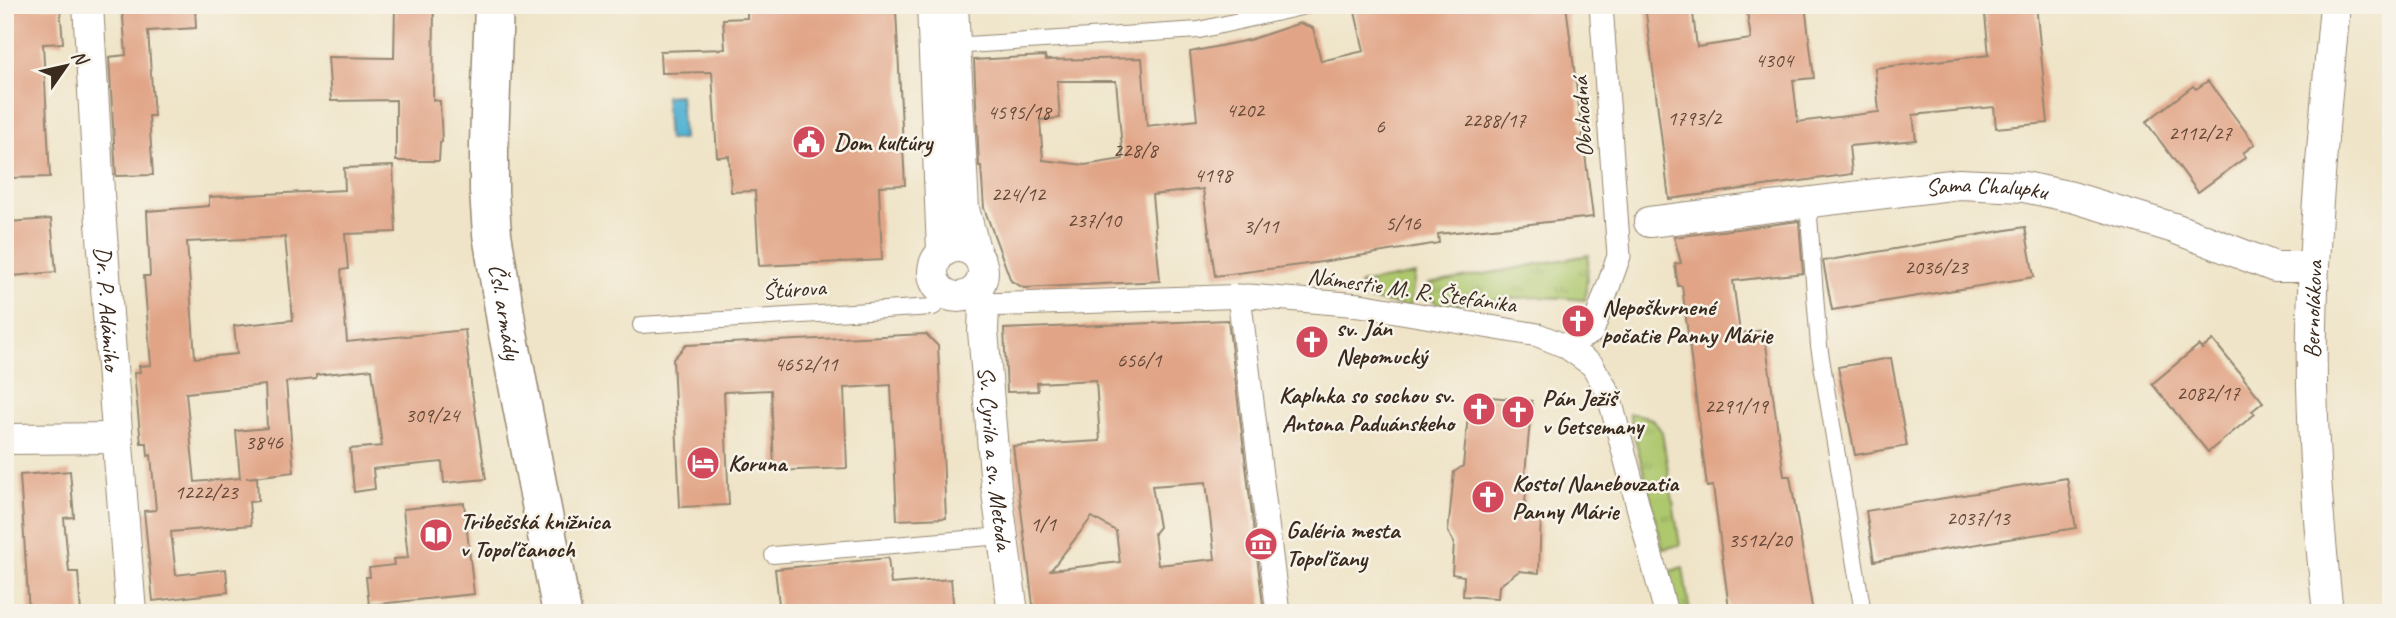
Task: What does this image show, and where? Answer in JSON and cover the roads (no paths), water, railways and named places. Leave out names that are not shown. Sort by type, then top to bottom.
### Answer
[{"type":"main road","name":"Čsl. armády","points":[[494,5],[489,143],[492,233],[508,333],[562,613]]},
{"type":"street","name":"Dr. P. Adámiho","points":[[88,5],[131,613]]},
{"type":"street","name":"Sv. Cyrila a sv. Metoda","points":[[932,5],[944,46],[964,209],[976,253],[984,269],[983,331],[996,485],[1013,613]]},
{"type":"street","name":"Sv. Cyrila a sv. Metoda","points":[[948,296],[935,284],[933,266],[942,251],[944,46],[953,5]]},
{"type":"street","name":"Obchodná","points":[[1601,5],[1619,256]]},
{"type":"street","name":"Bernolákova","points":[[2328,613],[2318,521],[2312,415],[2314,267],[2335,5]]},
{"type":"street","name":"Sama Chalupku","points":[[1649,222],[1959,184],[2024,187],[2072,197],[2174,228],[2275,267],[2314,267]]},
{"type":"street","points":[[1565,346],[1592,332],[1619,256],[1649,222]]},
{"type":"street","points":[[942,251],[959,246],[976,253]]},
{"type":"street","points":[[948,296],[1244,296],[1278,613]]},
{"type":"street","name":"Námestie M. R. Štefánika","points":[[1244,296],[1360,305],[1538,335],[1565,346],[1592,366],[1608,393],[1666,613]]},
{"type":"street","points":[[5,439],[117,438]]},
{"type":"lane","points":[[944,46],[1199,30],[1310,5]]},
{"type":"lane","points":[[1808,204],[1819,346],[1863,613]]},
{"type":"lane","name":"Štúrova","points":[[640,324],[933,307],[948,296]]},
{"type":"lane","points":[[773,555],[1002,536]]},
{"type":"water","points":[[680,95],[683,139],[668,140],[665,96]]},
{"type":"place","name":"Dom kultúry","points":[[809,142]]},
{"type":"place","name":"Nepoškvrnené počatie Panny Márie","points":[[1578,321]]},
{"type":"place","name":"sv. Ján Nepomucký","points":[[1312,342]]},
{"type":"place","name":"Kaplnka so sochou sv. Antona Paduánskeho","points":[[1479,409]]},
{"type":"place","name":"Pán Ježiš v Getsemany","points":[[1518,412]]},
{"type":"place","name":"Koruna","points":[[703,463]]},
{"type":"place","name":"Kostol Nanebovzatia Panny Márie","points":[[1488,497]]},
{"type":"place","name":"Tribečská knižnica v Topoľčanoch","points":[[436,535]]},
{"type":"place","name":"Galéria mesta Topoľčany","points":[[1261,544]]}]
